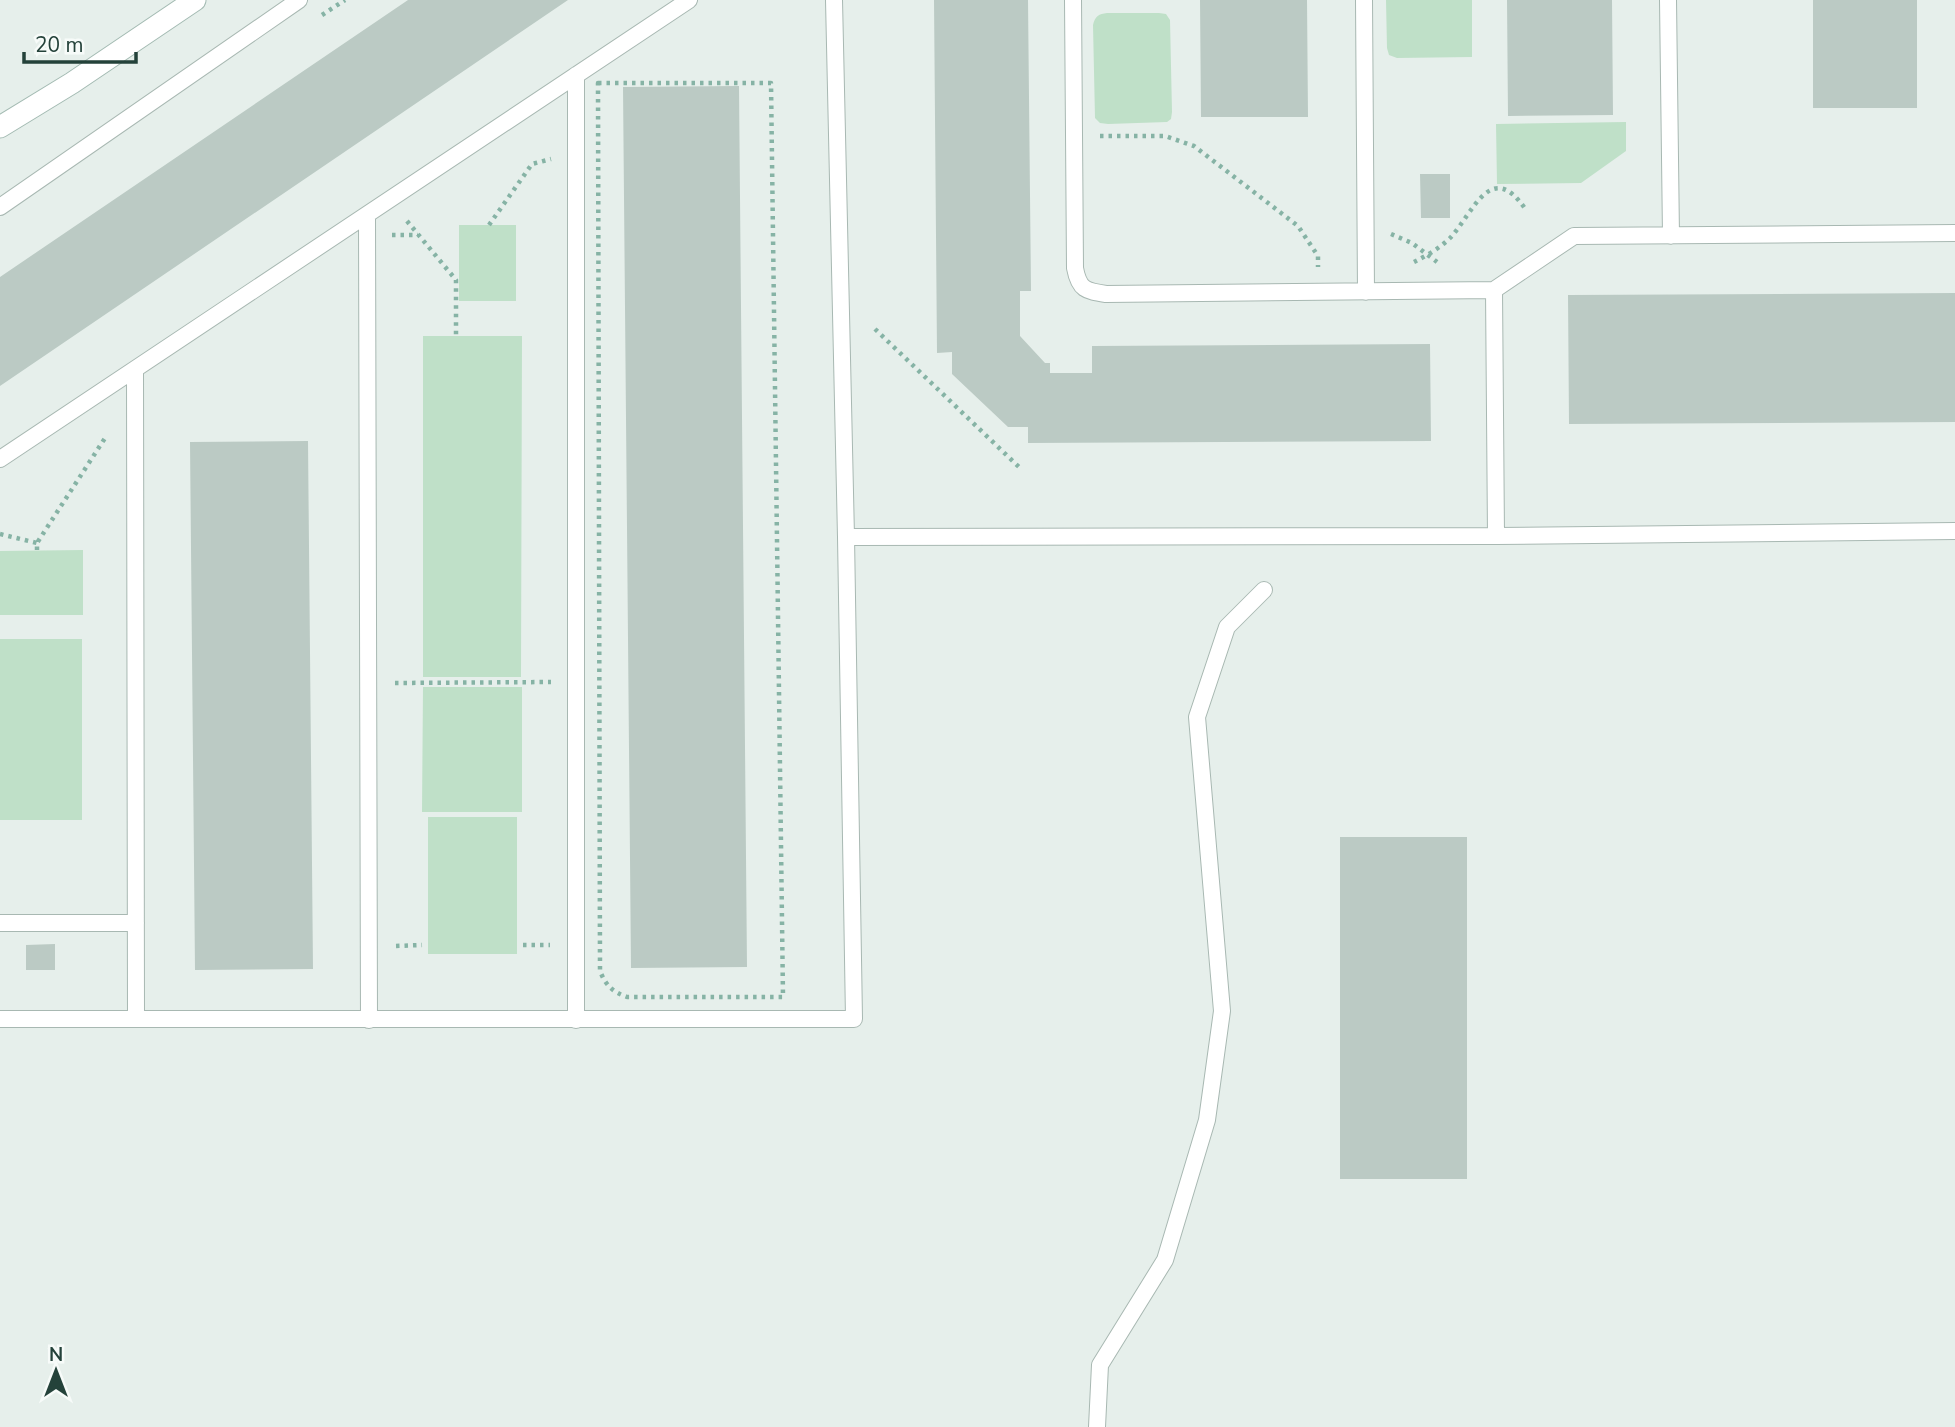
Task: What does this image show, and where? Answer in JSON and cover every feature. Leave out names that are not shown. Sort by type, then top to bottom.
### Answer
[{"type":"main road","points":[[0,128],[195,0]]},
{"type":"lane","points":[[0,207],[299,0]]},
{"type":"lane","points":[[0,459],[689,0]]},
{"type":"lane","points":[[0,1019],[854,1019],[834,0]]},
{"type":"lane","points":[[1073,0],[1075,268],[1077,280],[1087,291],[1106,294],[1494,290],[1574,236],[1955,233]]},
{"type":"lane","points":[[1364,0],[1366,292]]},
{"type":"lane","points":[[1668,0],[1671,236]]},
{"type":"lane","points":[[576,75],[576,1020]]},
{"type":"lane","points":[[367,215],[369,1020]]},
{"type":"lane","points":[[1494,290],[1496,536]]},
{"type":"lane","points":[[135,369],[136,1019]]},
{"type":"lane","points":[[846,537],[1496,536],[1955,531]]},
{"type":"lane","points":[[1097,1427],[1100,1366],[1164,1260],[1207,1120],[1222,1011],[1197,717],[1227,627],[1264,590]]},
{"type":"lane","points":[[0,923],[136,923]]},
{"type":"path","points":[[598,83],[771,83],[783,997],[627,997],[614,992],[605,983],[600,971],[599,154],[598,83]]},
{"type":"path","points":[[1074,137],[1165,135],[1194,146],[1298,226],[1318,256],[1318,292]]},
{"type":"path","points":[[489,225],[532,164],[576,154],[599,154]]},
{"type":"path","points":[[1365,272],[1404,267],[1427,255],[1449,239],[1481,195],[1490,189],[1504,188],[1516,194],[1526,209]]},
{"type":"path","points":[[390,200],[456,280],[456,336]]},
{"type":"path","points":[[1365,222],[1412,243],[1441,265],[1458,291]]},
{"type":"path","points":[[875,329],[1019,467]]},
{"type":"path","points":[[37,550],[37,542],[135,390]]},
{"type":"path","points":[[0,534],[37,542]]},
{"type":"path","points":[[368,684],[599,682]]},
{"type":"green space","points":[[1386,0],[1472,0],[1472,57],[1397,58],[1389,55]]},
{"type":"green space","points":[[1107,13],[1159,13],[1166,14],[1170,20],[1172,112],[1171,119],[1167,122],[1108,124],[1100,123],[1095,118],[1093,25],[1098,16]]},
{"type":"green space","points":[[1626,122],[1626,151],[1581,183],[1497,184],[1496,124]]},
{"type":"green space","points":[[459,225],[516,225],[516,301],[459,301]]},
{"type":"green space","points":[[423,336],[522,336],[521,677],[423,677]]},
{"type":"green space","points":[[83,550],[83,615],[0,615],[0,551]]},
{"type":"green space","points":[[0,639],[82,639],[82,820],[0,820]]},
{"type":"green space","points":[[423,687],[522,687],[522,812],[422,812]]},
{"type":"green space","points":[[428,817],[517,817],[517,954],[428,954]]},
{"type":"building","points":[[408,0],[568,0],[0,386],[0,277]]},
{"type":"building","points":[[934,0],[1028,0],[1031,291],[1020,291],[1020,336],[1045,363],[1050,363],[1050,373],[1092,373],[1092,346],[1430,344],[1431,441],[1028,443],[1028,427],[1008,427],[952,374],[952,352],[937,353]]},
{"type":"building","points":[[1200,0],[1307,0],[1308,117],[1201,117]]},
{"type":"building","points":[[1507,0],[1612,0],[1613,115],[1508,116]]},
{"type":"building","points":[[1813,0],[1917,0],[1917,108],[1813,108]]},
{"type":"building","points":[[739,86],[747,967],[631,968],[623,87]]},
{"type":"building","points":[[1420,174],[1450,174],[1450,218],[1421,218]]},
{"type":"building","points":[[1955,293],[1955,422],[1569,424],[1568,295]]},
{"type":"building","points":[[308,441],[313,969],[195,970],[190,442]]},
{"type":"building","points":[[1340,837],[1467,837],[1467,1179],[1340,1179]]},
{"type":"building","points":[[55,944],[55,970],[26,970],[26,945]]}]
